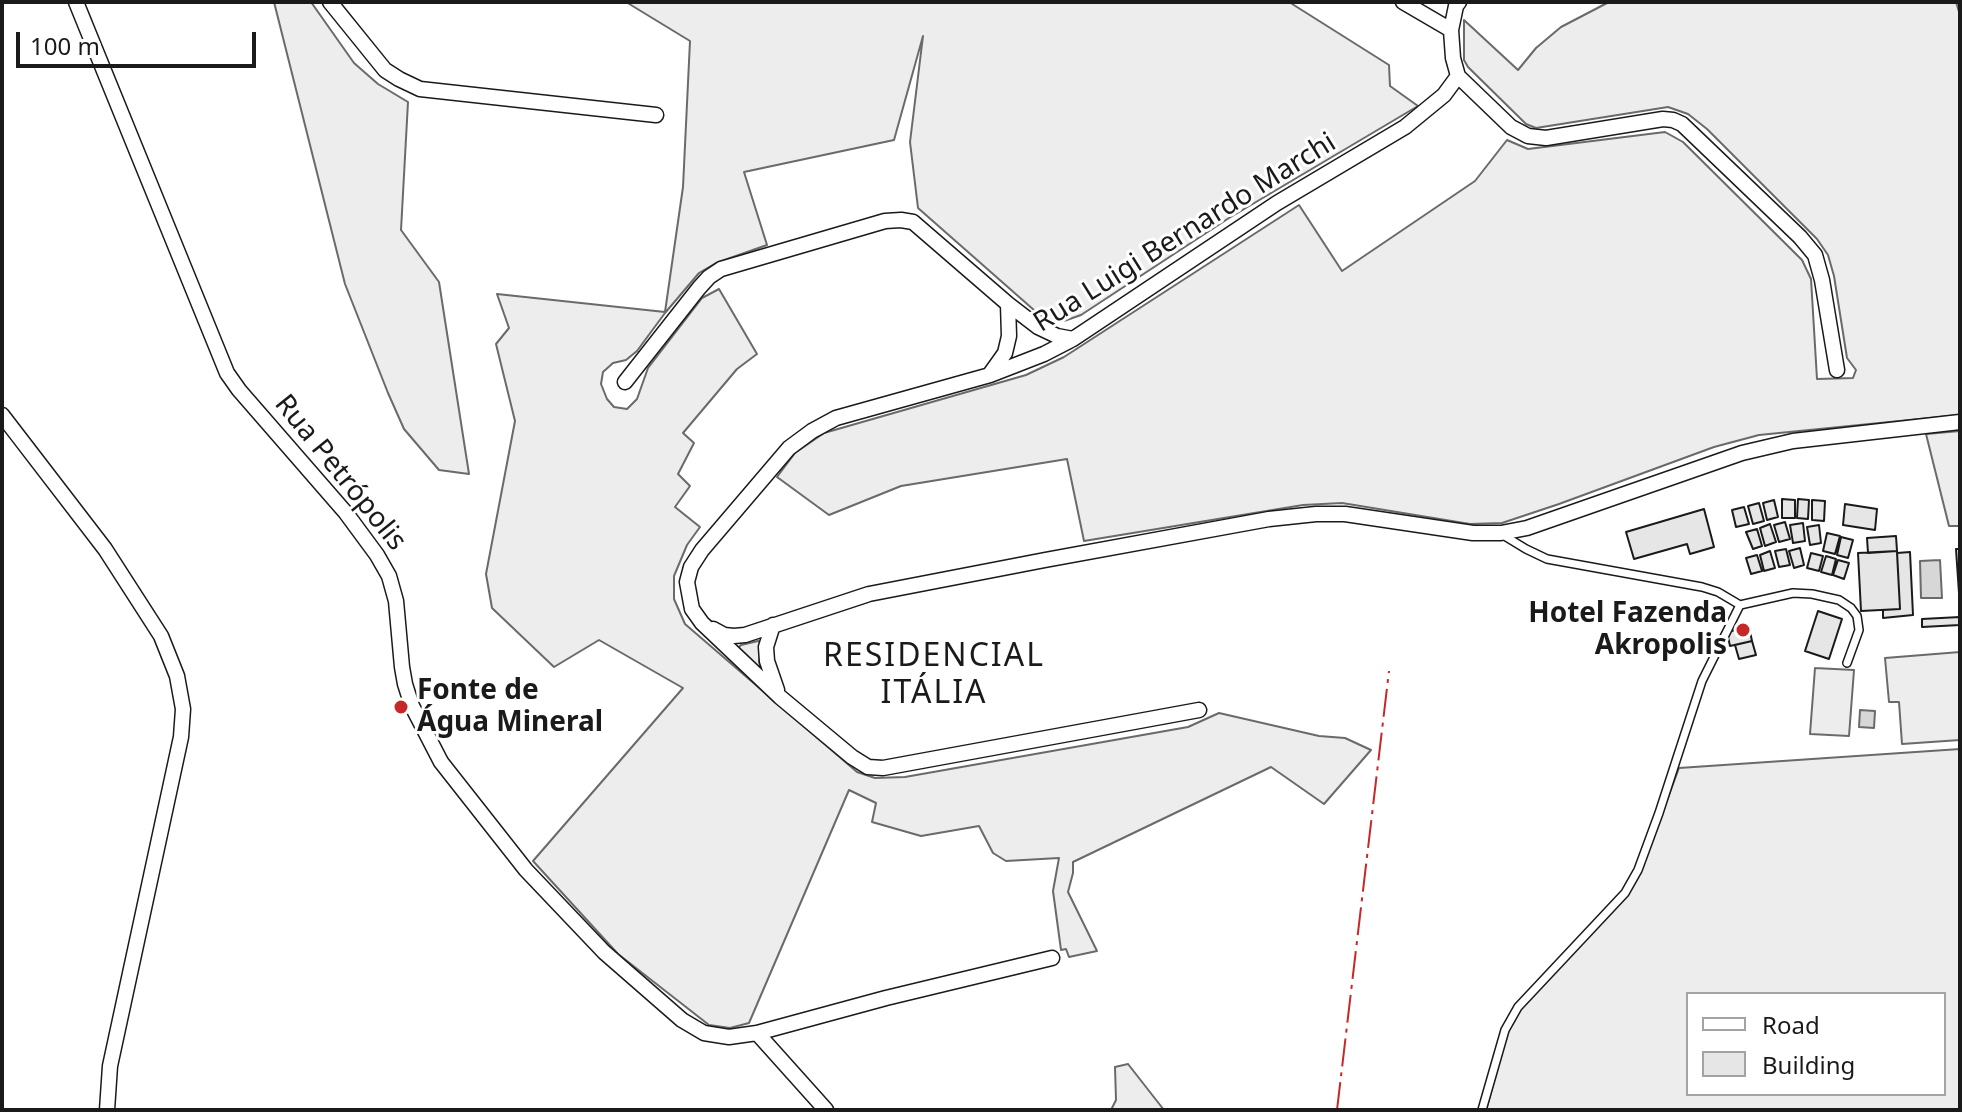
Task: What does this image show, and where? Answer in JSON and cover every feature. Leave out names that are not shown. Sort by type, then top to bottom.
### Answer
[{"type":"street","name":"Rua Petrópolis","points":[[76,2],[227,373],[346,513],[389,576],[396,601],[405,684],[412,706],[441,762],[526,870],[604,952],[682,1020],[704,1033],[729,1037],[757,1033],[1052,958]]},
{"type":"street","points":[[330,2],[385,70],[420,89],[656,115]]},
{"type":"street","points":[[1403,2],[1451,30]]},
{"type":"street","points":[[1459,2],[1451,30],[1458,76],[1511,127],[1528,136],[1546,138],[1663,119],[1682,124],[1800,237],[1815,255],[1822,280],[1837,370]]},
{"type":"street","name":"Rua Luigi Bernardo Marchi","points":[[1199,710],[883,768],[868,767],[780,697],[702,623],[692,609],[687,582],[691,567],[702,550],[789,448],[812,431],[836,418],[990,375],[1073,339],[1277,203],[1405,127],[1444,95],[1458,76]]},
{"type":"street","points":[[625,382],[699,288],[721,269],[885,221],[913,222],[1038,327],[1073,339]]},
{"type":"street","points":[[990,375],[1005,353],[1009,336],[1008,304]]},
{"type":"street","points":[[3,418],[105,549],[161,636],[177,676],[183,709],[181,737],[110,1066],[107,1110]]},
{"type":"street","points":[[702,623],[724,635],[745,635],[869,594],[1269,519],[1345,514],[1473,533],[1501,533],[1527,528],[1742,453],[1793,441],[1960,422]]},
{"type":"street","points":[[773,625],[766,647],[767,661],[780,697]]},
{"type":"street","points":[[757,1033],[826,1110]]},
{"type":"lane","points":[[1501,533],[1547,559],[1702,587],[1740,605],[1793,593],[1839,600],[1857,616],[1859,630],[1847,663]]},
{"type":"lane","points":[[1482,1110],[1505,1030],[1518,1007],[1625,893],[1638,870],[1702,681],[1740,605]]},
{"type":"shaded area","points":[[274,2],[311,2],[354,63],[378,84],[408,102],[401,230],[439,282],[469,474],[439,470],[404,429],[388,393],[345,284]]},
{"type":"shaded area","points":[[626,2],[1289,2],[1389,65],[1390,86],[1418,106],[1229,218],[1081,315],[1064,321],[1043,318],[918,208],[910,142],[923,36],[894,140],[744,172],[767,245],[716,263],[699,273],[637,351],[626,360],[613,363],[603,372],[601,384],[614,407],[627,409],[637,399],[648,368],[702,298],[719,289],[757,354],[737,369],[683,433],[694,443],[678,474],[690,486],[675,507],[700,527],[687,545],[674,576],[674,599],[685,624],[857,772],[875,778],[905,777],[1188,727],[1219,713],[1319,736],[1345,738],[1371,750],[1324,804],[1271,767],[1073,862],[1068,892],[1097,951],[1069,957],[1066,949],[1061,950],[1053,891],[1059,858],[1006,861],[993,853],[979,826],[921,836],[872,822],[876,803],[849,790],[749,1023],[730,1028],[709,1025],[618,954],[533,861],[683,688],[599,640],[554,667],[492,608],[486,574],[515,421],[496,344],[509,328],[497,294],[665,312],[683,187],[690,41]]},
{"type":"shaded area","points":[[1609,2],[1956,2],[1960,15],[1960,415],[1759,435],[1714,447],[1502,523],[1470,524],[1342,503],[1303,505],[1084,541],[1067,459],[901,486],[829,515],[777,477],[795,453],[824,433],[1026,375],[1064,357],[1299,205],[1342,271],[1475,181],[1507,140],[1528,149],[1665,132],[1683,142],[1802,260],[1811,279],[1817,379],[1853,378],[1856,370],[1847,358],[1828,255],[1817,239],[1707,129],[1688,114],[1668,107],[1536,128],[1526,124],[1464,60],[1464,20],[1518,70],[1536,48],[1561,27]]},
{"type":"shaded area","points":[[1960,431],[1960,526],[1949,526],[1926,434]]},
{"type":"shaded area","points":[[1940,560],[1942,598],[1921,598],[1920,561]]},
{"type":"shaded area","points":[[761,642],[759,662],[762,671],[738,648]]},
{"type":"shaded area","points":[[1960,652],[1960,740],[1902,744],[1899,702],[1889,702],[1885,658]]},
{"type":"shaded area","points":[[1815,668],[1854,670],[1849,736],[1810,734]]},
{"type":"shaded area","points":[[1860,710],[1875,711],[1874,728],[1859,727]]},
{"type":"shaded area","points":[[1960,749],[1960,1110],[1486,1110],[1508,1031],[1520,1008],[1641,870],[1679,768]]},
{"type":"shaded area","points":[[1128,1064],[1164,1110],[1111,1110],[1116,1100],[1115,1067]]},
{"type":"building","points":[[1782,499],[1795,500],[1795,518],[1782,518]]},
{"type":"building","points":[[1798,499],[1809,500],[1808,519],[1797,518]]},
{"type":"building","points":[[1774,500],[1778,517],[1767,520],[1763,503]]},
{"type":"building","points":[[1812,500],[1825,501],[1824,521],[1812,520]]},
{"type":"building","points":[[1759,503],[1764,521],[1753,524],[1748,506]]},
{"type":"building","points":[[1845,504],[1877,509],[1875,530],[1843,525]]},
{"type":"building","points":[[1744,507],[1749,524],[1736,527],[1732,510]]},
{"type":"building","points":[[1704,509],[1714,547],[1690,554],[1687,544],[1634,559],[1626,532]]},
{"type":"building","points":[[1785,522],[1790,539],[1779,542],[1774,525]]},
{"type":"building","points":[[1803,523],[1805,541],[1793,543],[1790,525]]},
{"type":"building","points":[[1770,524],[1776,542],[1765,546],[1760,528]]},
{"type":"building","points":[[1819,525],[1821,543],[1810,545],[1807,527]]},
{"type":"building","points":[[1757,529],[1762,546],[1753,549],[1746,532]]},
{"type":"building","points":[[1827,533],[1840,536],[1835,554],[1823,551]]},
{"type":"building","points":[[1896,536],[1897,551],[1868,553],[1867,538]]},
{"type":"building","points":[[1841,537],[1853,540],[1848,558],[1837,555]]},
{"type":"building","points":[[1800,548],[1804,565],[1794,568],[1789,551]]},
{"type":"building","points":[[1786,549],[1790,565],[1779,567],[1775,551]]},
{"type":"building","points":[[1956,549],[1960,549],[1960,608]]},
{"type":"building","points":[[1770,551],[1775,568],[1764,571],[1760,555]]},
{"type":"building","points":[[1897,551],[1900,609],[1861,611],[1858,553]]},
{"type":"building","points":[[1910,552],[1913,615],[1883,618],[1883,610],[1900,609],[1897,553]]},
{"type":"building","points":[[1811,553],[1823,556],[1819,571],[1807,568]]},
{"type":"building","points":[[1757,555],[1762,571],[1751,574],[1746,558]]},
{"type":"building","points":[[1826,556],[1836,559],[1832,575],[1821,572]]},
{"type":"building","points":[[1838,560],[1849,563],[1844,579],[1833,575]]},
{"type":"building","points":[[1818,611],[1842,619],[1829,659],[1805,651]]},
{"type":"building","points":[[1960,617],[1960,625],[1922,627],[1922,619]]},
{"type":"building","points":[[1749,627],[1752,641],[1730,646],[1727,632]]},
{"type":"building","points":[[1752,641],[1756,655],[1739,659],[1735,645]]},
{"type":"power","points":[[1337,1110],[1389,671]]},
{"type":"place","name":"Hotel Fazenda Akropolis","points":[[1743,630]]},
{"type":"place","name":"Fonte de Água Mineral","points":[[401,707]]},
{"type":"district","name":"RESIDENCIAL ITÁLIA","points":[[934,676]]}]
